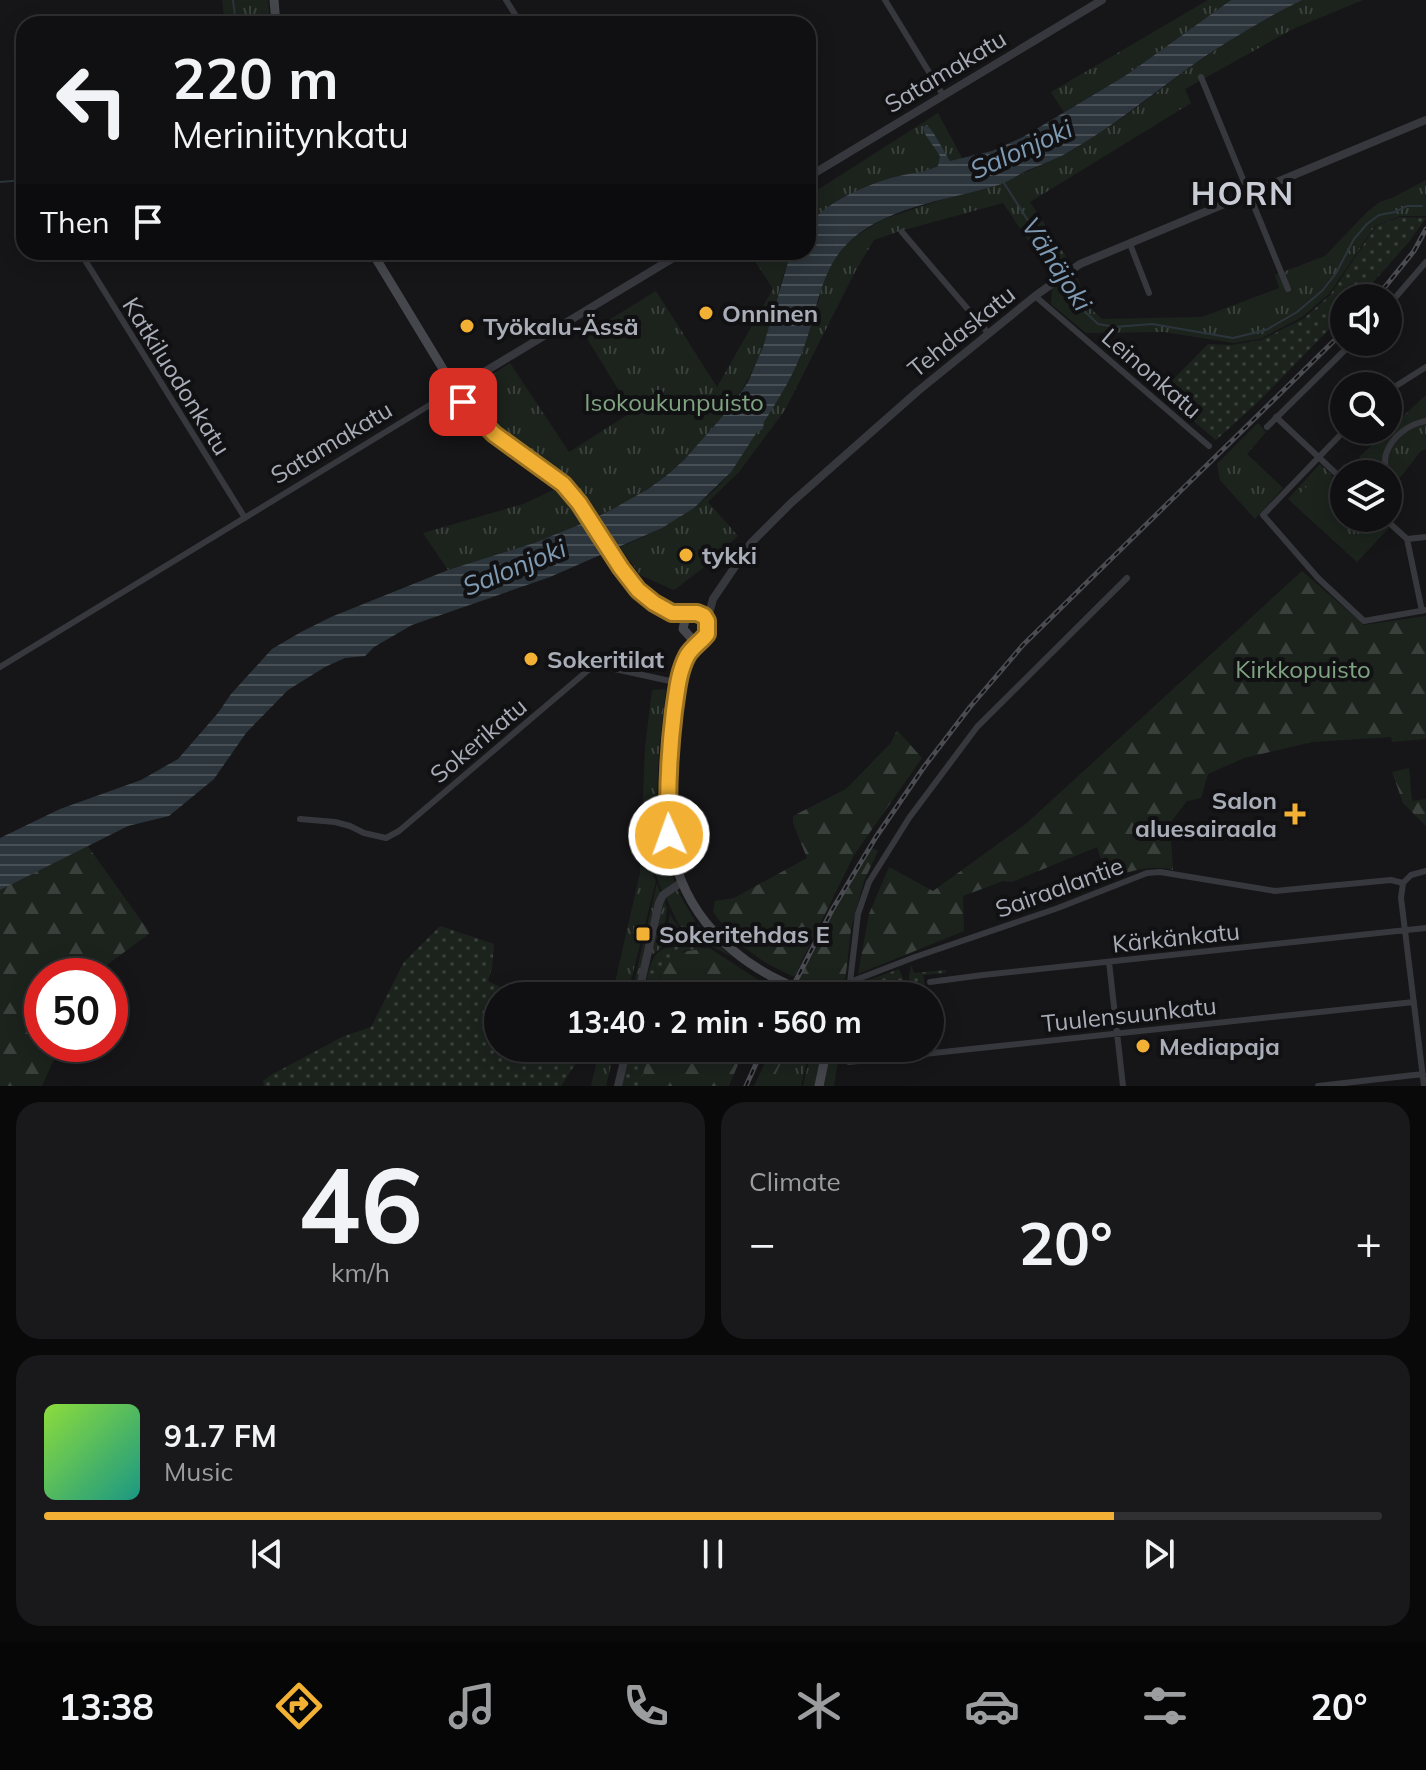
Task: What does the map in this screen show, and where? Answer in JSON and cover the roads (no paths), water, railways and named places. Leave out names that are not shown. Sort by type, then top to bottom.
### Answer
[{"type":"main road","points":[[377,260],[463,402],[494,434],[563,484],[638,590],[672,613],[704,616],[707,621],[707,634],[687,655],[678,682],[670,749],[669,835],[682,882],[702,918],[729,948],[783,982]]},
{"type":"main road","points":[[672,613],[685,632],[693,640],[699,641]]},
{"type":"main road","points":[[687,655],[685,620],[693,614]]},
{"type":"main road","points":[[819,1086],[824,1062]]},
{"type":"street","points":[[885,0],[943,95]]},
{"type":"street","name":"Satamakatu","points":[[816,172],[1102,0]]},
{"type":"street","points":[[1201,77],[1288,289]]},
{"type":"street","name":"Tehdaskatu","points":[[707,621],[713,599],[751,543],[791,503],[918,391],[1069,271],[1426,120]]},
{"type":"street","points":[[902,232],[989,334]]},
{"type":"street","points":[[1130,244],[1149,293]]},
{"type":"street","name":"Katkiluodonkatu","points":[[85,260],[245,518]]},
{"type":"street","name":"Satamakatu","points":[[0,667],[670,260]]},
{"type":"street","points":[[1402,290],[1426,262]]},
{"type":"street","name":"Leinonkatu","points":[[1035,296],[1209,446]]},
{"type":"street","points":[[1267,427],[1339,356]]},
{"type":"street","points":[[1402,382],[1426,367]]},
{"type":"street","points":[[1276,417],[1330,468]]},
{"type":"street","points":[[1386,460],[1393,441],[1407,428],[1426,421]]},
{"type":"street","points":[[1331,444],[1263,515],[1326,586],[1364,621],[1424,611],[1407,539],[1399,532]]},
{"type":"street","points":[[1407,539],[1426,537]]},
{"type":"street","points":[[850,982],[858,914],[869,882],[909,818],[977,727],[1127,578]]},
{"type":"street","name":"Tehdaskatu","points":[[693,614],[713,599]]},
{"type":"street","name":"Sokerikatu","points":[[300,819],[335,822],[386,838],[399,831],[593,666],[678,682]]},
{"type":"street","name":"Sairaalantie","points":[[850,982],[1147,873],[1160,872],[1275,891],[1391,880],[1403,883],[1411,875],[1426,871]]},
{"type":"street","points":[[641,982],[659,903],[663,895],[682,882]]},
{"type":"street","points":[[1403,883],[1401,894],[1424,1086]]},
{"type":"street","name":"Kärkänkatu","points":[[930,982],[1426,928]]},
{"type":"street","points":[[1109,962],[1123,1086]]},
{"type":"street","name":"Tuulensuunkatu","points":[[944,1052],[1414,1002]]},
{"type":"street","points":[[618,1086],[624,1062]]},
{"type":"street","points":[[1318,1086],[1423,1074]]},
{"type":"water","name":"Salonjoki","points":[[1231,0],[1302,0],[1215,50],[1067,153],[999,185],[915,207],[860,233],[845,246],[829,269],[800,357],[763,429],[757,432],[731,472],[694,508],[662,528],[550,577],[412,625],[374,647],[365,656],[345,658],[325,667],[288,690],[246,733],[214,779],[169,816],[128,826],[0,890],[0,838],[60,809],[141,780],[178,759],[272,649],[331,617],[448,570],[534,543],[586,522],[648,489],[667,475],[716,424],[748,382],[763,347],[789,260],[816,260],[816,217],[835,202],[860,189],[938,166],[940,156],[923,127],[927,125],[931,129],[950,161],[992,151],[1023,137],[1128,74]]},
{"type":"waterway","points":[[233,0],[235,16]]},
{"type":"waterway","name":"Vähäjoki","points":[[1002,180],[1061,272]]},
{"type":"waterway","points":[[0,182],[16,181]]},
{"type":"waterway","name":"Vähäjoki","points":[[1064,278],[1080,307],[1098,324],[1115,327],[1152,324],[1233,338],[1266,330],[1297,312],[1323,290],[1354,239],[1379,215],[1407,206],[1422,206]]},
{"type":"railway","points":[[1387,284],[1414,251],[1426,229]]},
{"type":"railway","points":[[795,982],[832,910],[876,837],[970,707],[1023,645],[1330,345]]},
{"type":"railway","points":[[746,1086],[757,1062]]},
{"type":"place","name":"Onninen","points":[[706,313]]},
{"type":"place","name":"Työkalu-Ässä","points":[[467,326]]},
{"type":"place","name":"tykki","points":[[686,555]]},
{"type":"place","name":"Sokeritilat","points":[[531,659]]},
{"type":"place","name":"Salon aluesairaala","points":[[1295,814]]},
{"type":"place","name":"Sokeritehdas E","points":[[643,934]]},
{"type":"place","name":"Mediapaja","points":[[1143,1046]]},
{"type":"district","name":"HORN","points":[[1243,193]]},
{"type":"park label","name":"Isokoukunpuisto","points":[[674,402]]},
{"type":"park label","name":"Kirkkopuisto","points":[[1303,669]]}]
